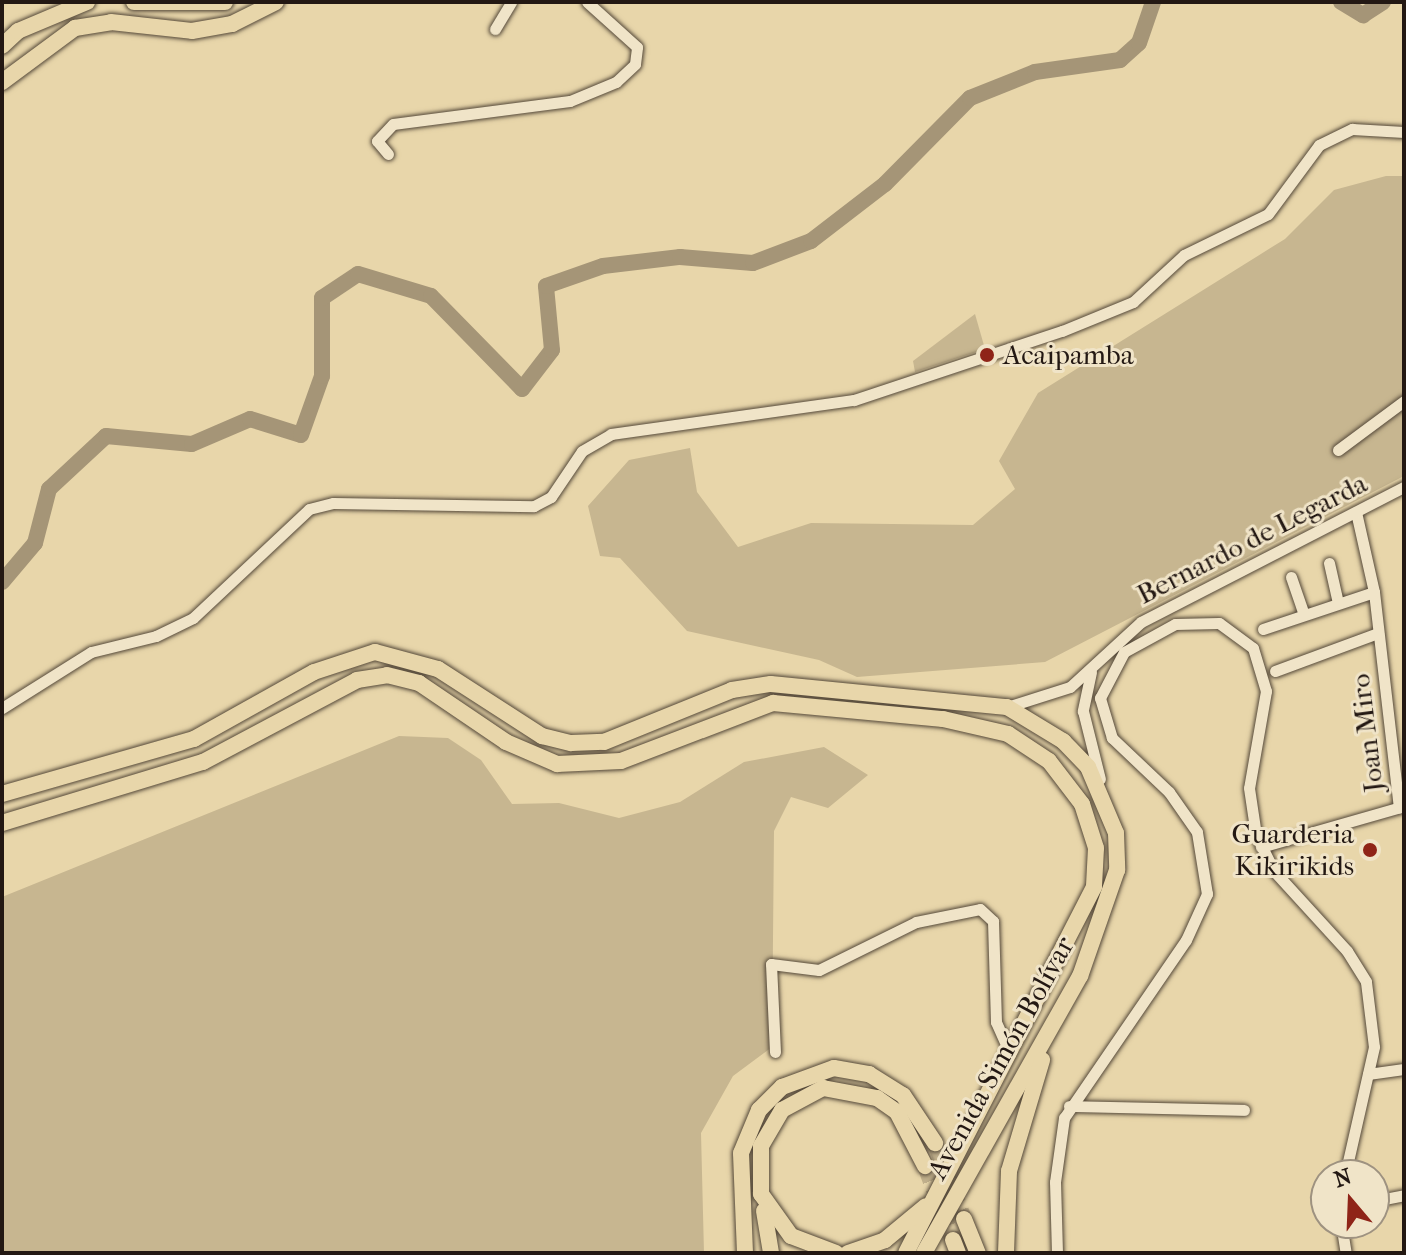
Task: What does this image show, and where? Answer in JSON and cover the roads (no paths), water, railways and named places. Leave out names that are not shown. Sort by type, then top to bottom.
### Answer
[{"type":"highway","points":[[2,46],[18,31],[87,2]]},
{"type":"highway","points":[[134,2],[225,2]]},
{"type":"highway","points":[[2,82],[75,28],[111,22],[192,31],[232,24],[276,2]]},
{"type":"highway","points":[[2,794],[194,739],[314,672],[375,652],[438,669],[542,736],[571,743],[604,742],[732,690],[771,684],[1007,707],[1063,741],[1104,791]]},
{"type":"highway","name":"Avenida Simón Bolívar","points":[[2,823],[203,762],[357,680],[387,675],[419,683],[506,742],[557,764],[621,761],[773,703],[982,725],[1049,761],[1082,804],[1096,848],[1085,912],[906,1253]]},
{"type":"highway","name":"Avenida Simón Bolívar","points":[[924,1253],[1052,1030],[1108,912],[1117,870],[1104,791]]},
{"type":"highway","points":[[1006,1253],[1013,1150],[1052,1030]]},
{"type":"highway","points":[[745,1253],[741,1153],[759,1110],[782,1087],[834,1068],[869,1074],[903,1095],[935,1143]]},
{"type":"highway","points":[[771,1253],[761,1194],[761,1146],[773,1120],[823,1088],[856,1091],[897,1112],[925,1166]]},
{"type":"highway","points":[[761,1194],[791,1236],[836,1253]]},
{"type":"highway","points":[[848,1253],[885,1240],[933,1200]]},
{"type":"highway","points":[[964,1219],[978,1253]]},
{"type":"street","points":[[495,29],[511,2]]},
{"type":"street","points":[[388,154],[377,141],[393,124],[570,101],[616,82],[635,64],[637,47],[587,2]]},
{"type":"street","points":[[2,708],[91,652],[156,636],[193,618],[309,509],[333,503],[534,506],[551,497],[582,451],[611,434],[854,400],[1062,331],[1133,302],[1184,255],[1268,214],[1319,145],[1352,129],[1404,132]]},
{"type":"street","points":[[1338,450],[1404,401]]},
{"type":"street","name":"Bernardo de Legarda","points":[[1007,707],[1053,695],[1110,658],[1141,622],[1404,487]]},
{"type":"street","name":"Joan Miro","points":[[1356,512],[1374,592],[1378,633],[1398,734],[1402,807]]},
{"type":"street","points":[[1329,563],[1338,603]]},
{"type":"street","points":[[1291,577],[1304,614]]},
{"type":"street","points":[[1263,629],[1374,592]]},
{"type":"street","points":[[1057,1253],[1054,1204],[1059,1133],[1069,1106],[1186,940],[1207,894],[1203,848],[1190,818],[1106,726],[1100,698],[1110,658],[1175,624],[1219,623],[1244,635],[1266,691],[1249,788],[1261,847],[1366,982],[1374,1023],[1368,1074],[1349,1159]]},
{"type":"street","points":[[1275,671],[1378,633]]},
{"type":"street","name":"Bernardo de Legarda","points":[[1091,672],[1083,711],[1104,791]]},
{"type":"street","points":[[1261,847],[1402,807]]},
{"type":"street","points":[[775,1052],[771,964],[819,970],[916,922],[980,909],[993,921],[996,1022],[1010,1054]]},
{"type":"street","points":[[1368,1074],[1404,1069]]},
{"type":"street","points":[[1069,1106],[1244,1110]]},
{"type":"street","points":[[1054,1204],[1065,1253]]},
{"type":"waterway","points":[[2,582],[35,543],[49,489],[106,436],[192,444],[250,419],[301,435],[322,376],[322,298],[358,274],[431,296],[522,389],[552,350],[546,286],[603,266],[680,257],[753,263],[811,241],[885,184],[970,98],[1035,72],[1120,60],[1139,43],[1153,2]]},
{"type":"waterway","points":[[1341,2],[1363,15],[1383,2]]},
{"type":"tunnel","points":[[935,1143],[964,1219]]},
{"type":"tunnel","points":[[925,1166],[953,1240]]},
{"type":"place","name":"Acaipamba","points":[[987,355]]},
{"type":"place","name":"Guarderia Kikirikids","points":[[1370,850]]}]
